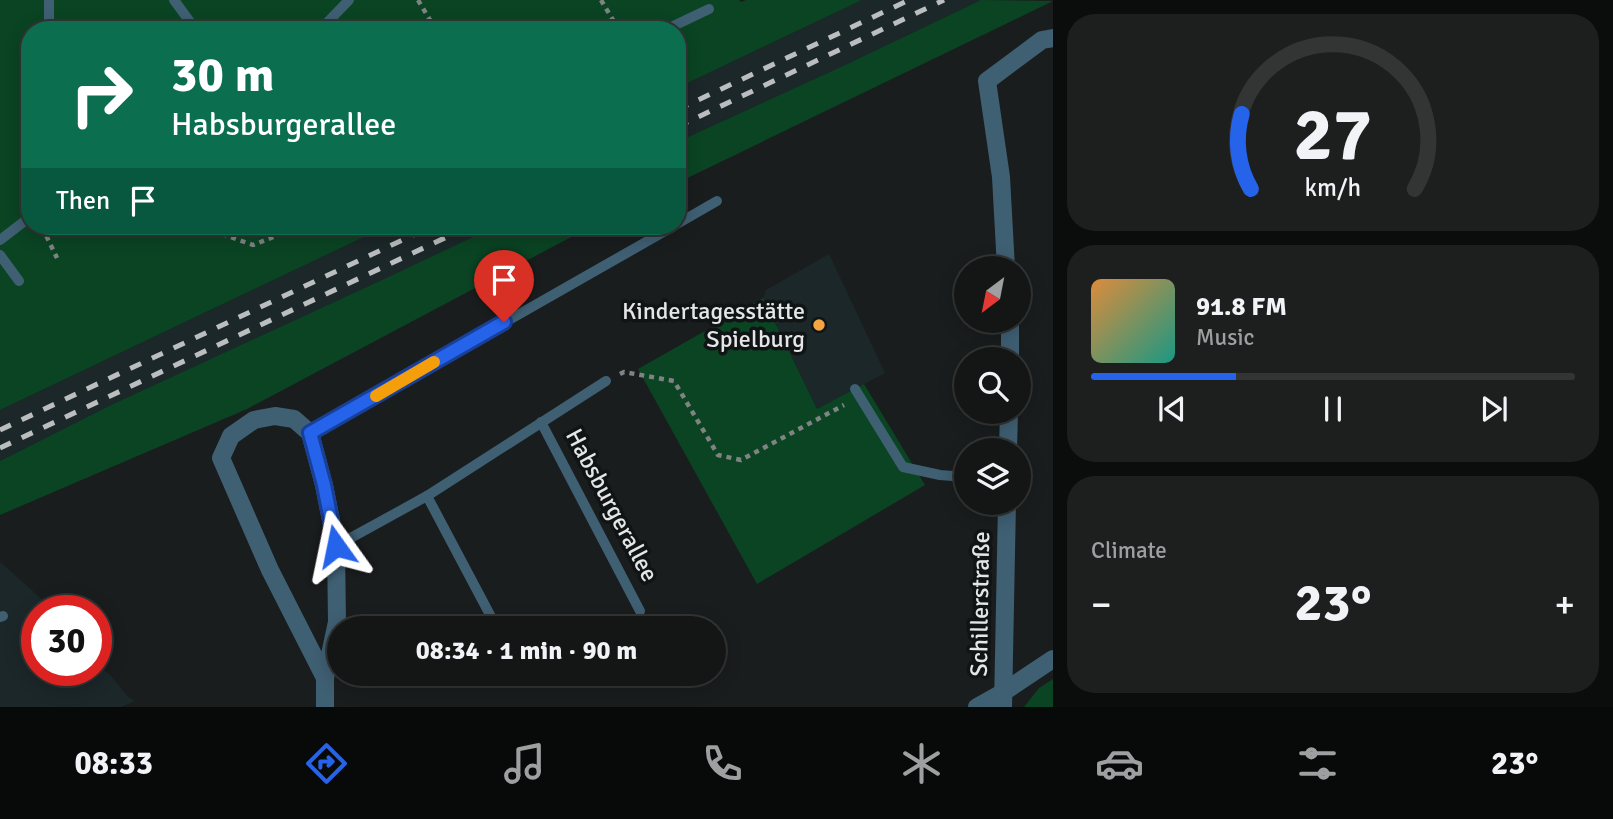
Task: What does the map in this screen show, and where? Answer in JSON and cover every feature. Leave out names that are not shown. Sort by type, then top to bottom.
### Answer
[{"type":"street","points":[[1005,256],[1000,177],[987,81],[1042,40],[1053,38]]},
{"type":"street","points":[[325,678],[270,570],[221,458],[231,436],[254,420],[275,416],[294,419],[310,433],[324,485],[336,546],[337,622],[325,678],[325,707]]},
{"type":"street","name":"Schillerstraße","points":[[1002,700],[1007,515]]},
{"type":"street","points":[[977,707],[1002,700],[1053,659]]},
{"type":"lane","points":[[49,0],[49,21]]},
{"type":"lane","points":[[174,0],[190,21]]},
{"type":"lane","points":[[181,9],[191,0]]},
{"type":"lane","points":[[329,21],[349,0]]},
{"type":"lane","points":[[684,21],[709,9]]},
{"type":"lane","points":[[686,219],[717,201]]},
{"type":"lane","points":[[0,240],[21,224]]},
{"type":"lane","points":[[310,433],[658,235]]},
{"type":"lane","points":[[0,255],[19,281]]},
{"type":"lane","name":"Habsburgerallee","points":[[336,546],[427,496],[606,381]]},
{"type":"lane","points":[[855,389],[903,467],[954,476]]},
{"type":"lane","name":"Habsburgerallee","points":[[541,422],[640,611]]},
{"type":"lane","points":[[427,496],[491,616]]},
{"type":"path","points":[[418,0],[431,21]]},
{"type":"path","points":[[601,0],[614,21]]},
{"type":"path","points":[[46,235],[57,258]]},
{"type":"path","points":[[225,235],[253,245],[278,235]]},
{"type":"path","points":[[606,381],[625,372],[674,381],[718,455],[741,460],[841,407]]},
{"type":"shaded area","points":[[862,0],[981,0],[686,138],[686,84]]},
{"type":"shaded area","points":[[368,235],[477,235],[111,405],[0,461],[0,410]]},
{"type":"shaded area","name":"Kindertagesstätte Spielburg","points":[[829,254],[885,373],[817,409],[763,298],[766,290]]},
{"type":"shaded area","points":[[0,562],[37,595],[21,595],[21,686],[112,686],[112,677],[127,696],[135,701],[121,707],[0,707]]},
{"type":"green space","points":[[0,0],[862,0],[686,84],[686,21],[21,21],[21,235],[368,235],[0,410]]},
{"type":"green space","points":[[981,0],[1053,1],[686,179],[686,138]]},
{"type":"green space","points":[[477,235],[575,235],[247,409],[0,515],[0,461],[111,405]]},
{"type":"green space","points":[[763,298],[817,409],[864,384],[925,485],[757,584],[638,369]]},
{"type":"green space","points":[[1053,679],[1053,707],[1024,707],[1039,688]]},
{"type":"railway","points":[[686,106],[909,0]]},
{"type":"railway","points":[[686,123],[944,0]]},
{"type":"railway","points":[[0,430],[413,235]]},
{"type":"railway","points":[[0,448],[451,235]]},
{"type":"slow traffic","points":[[376,396],[434,362]]},
{"type":"place","name":"Kindertagesstätte Spielburg","points":[[819,325]]},
{"type":"route","points":[[336,546],[310,433],[504,322]]}]
